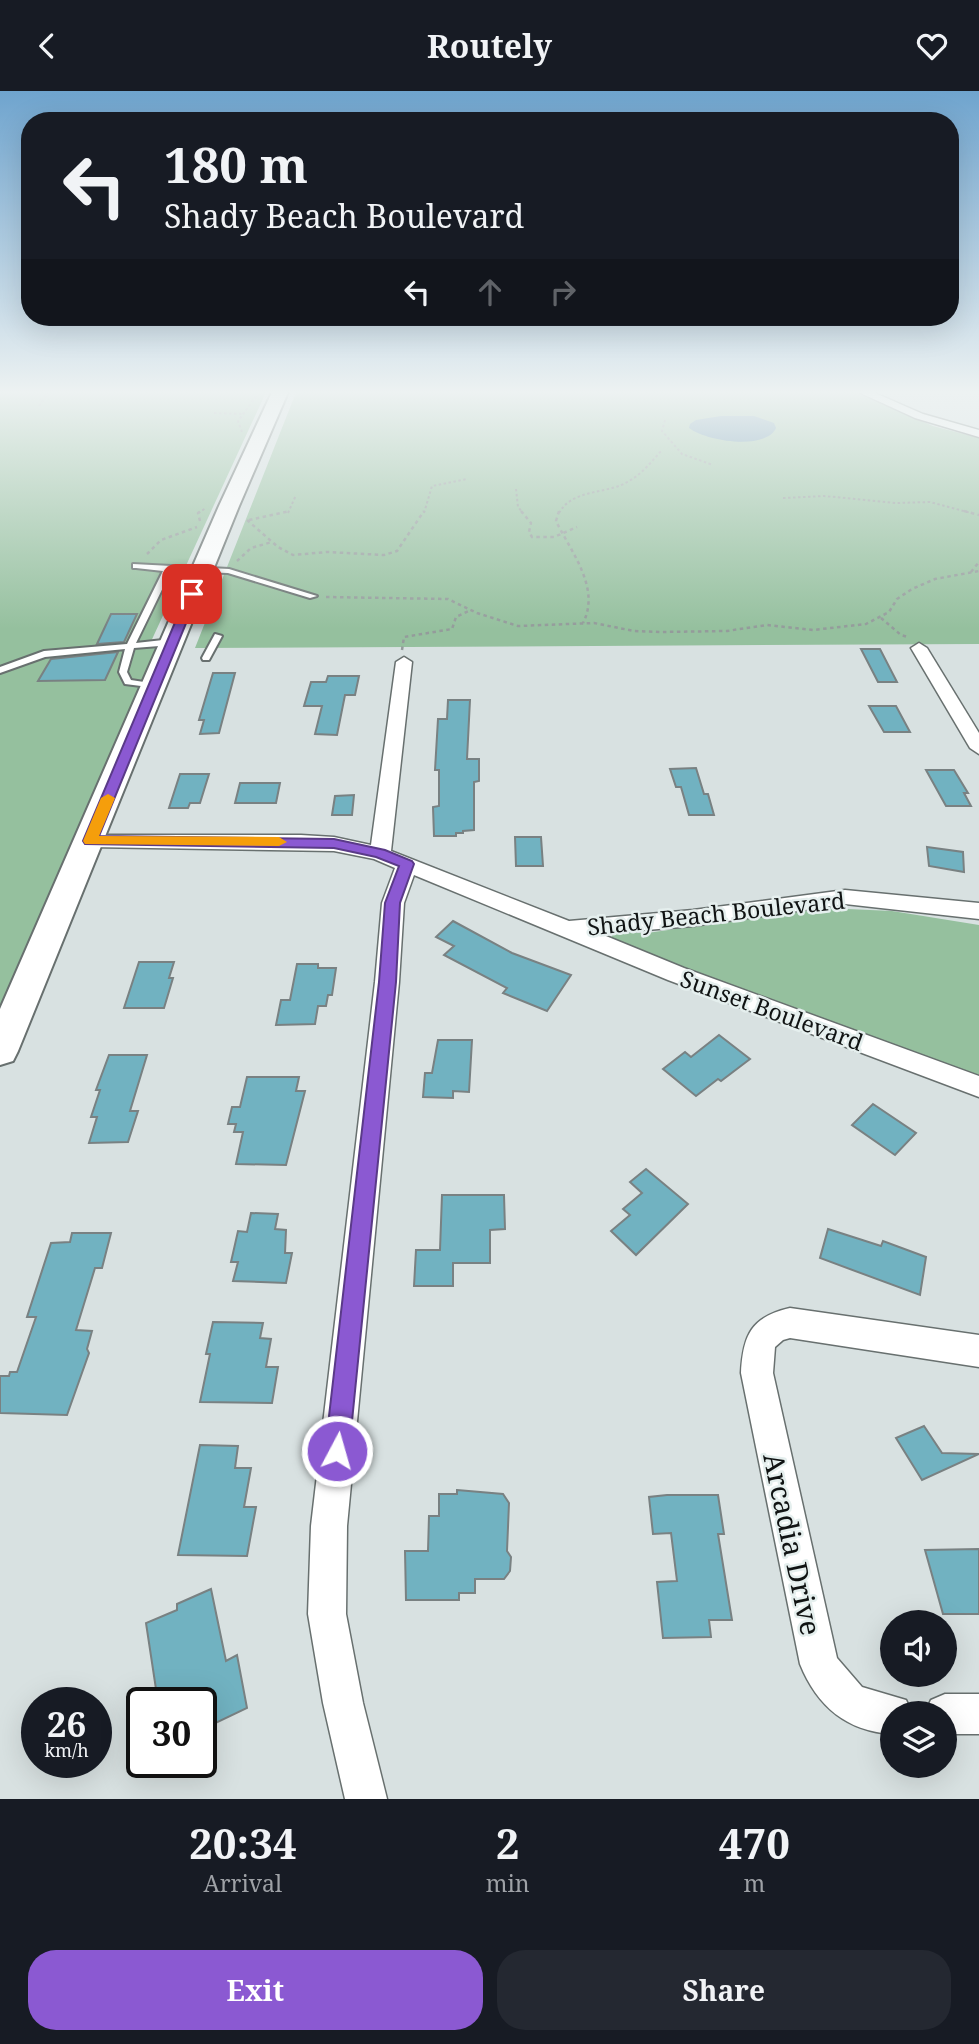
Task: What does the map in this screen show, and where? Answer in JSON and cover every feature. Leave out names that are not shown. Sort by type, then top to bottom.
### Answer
[{"type":"street","points":[[0,1051],[246,470]]},
{"type":"street","points":[[919,648],[979,748]]},
{"type":"street","points":[[366,1799],[343,1703],[327,1614],[329,1526],[387,982],[404,662]]},
{"type":"street","name":"Shady Beach Boulevard","points":[[90,841],[334,844],[394,859],[567,929],[693,918],[845,897],[979,911]]},
{"type":"street","name":"Sunset Boulevard","points":[[567,929],[676,974],[979,1087]]},
{"type":"street","name":"Arcadia Drive","points":[[880,1714],[839,1697],[819,1664],[757,1373],[758,1348],[766,1332],[775,1325],[790,1323],[979,1351]]},
{"type":"street","points":[[957,1714],[979,1714]]},
{"type":"lane","points":[[136,566],[229,571],[313,596]]},
{"type":"lane","points":[[154,686],[128,682],[123,673],[130,646],[168,569]]},
{"type":"lane","points":[[206,658],[218,636]]},
{"type":"lane","points":[[0,670],[44,654],[172,642]]},
{"type":"path","points":[[583,623],[591,610],[591,600],[584,578],[556,521],[557,516],[577,497],[629,481],[641,470]]},
{"type":"path","points":[[247,520],[272,542],[293,555],[327,552],[384,555],[397,551],[423,516],[432,486],[467,478]]},
{"type":"path","points":[[516,489],[519,507],[531,523],[531,536],[544,539],[562,535],[577,527]]},
{"type":"path","points":[[783,498],[824,496],[896,503],[930,502],[979,515]]},
{"type":"path","points":[[136,566],[161,540],[198,527],[200,521]]},
{"type":"path","points":[[229,571],[245,552],[272,542]]},
{"type":"path","points":[[971,572],[979,562]]},
{"type":"path","points":[[313,596],[448,599],[518,626],[608,624],[634,631],[660,632],[727,631],[767,625],[813,629],[856,626],[889,612],[897,599],[912,589],[935,579],[979,571]]},
{"type":"path","points":[[404,662],[404,637],[452,629],[456,617],[471,610]]},
{"type":"path","points":[[880,617],[901,635],[910,638],[919,648]]},
{"type":"green space","points":[[0,470],[230,470],[148,648],[171,648],[0,1028]]},
{"type":"green space","points":[[265,470],[979,470],[979,644],[195,648]]},
{"type":"green space","points":[[825,908],[892,911],[979,925],[979,1081],[610,943],[613,932],[647,933]]},
{"type":"building","points":[[111,614],[137,614],[124,642],[97,644]]},
{"type":"building","points":[[861,649],[880,649],[897,682],[878,682]]},
{"type":"building","points":[[118,652],[105,680],[38,681],[51,659]]},
{"type":"building","points":[[213,673],[235,673],[219,733],[200,734],[204,720],[199,720]]},
{"type":"building","points":[[328,676],[359,676],[355,695],[345,695],[337,735],[315,734],[322,706],[304,706],[311,682],[326,682]]},
{"type":"building","points":[[448,700],[470,700],[467,759],[479,759],[479,781],[474,782],[474,830],[456,833],[456,836],[434,836],[433,807],[439,806],[439,770],[435,770],[438,719],[447,719]]},
{"type":"building","points":[[869,706],[896,706],[910,732],[884,732]]},
{"type":"building","points":[[696,768],[714,815],[689,815],[681,787],[676,787],[670,769]]},
{"type":"building","points":[[926,770],[954,770],[968,793],[964,793],[971,806],[946,806]]},
{"type":"building","points":[[180,774],[209,774],[200,803],[190,803],[188,808],[169,808]]},
{"type":"building","points":[[240,783],[280,783],[276,803],[235,803]]},
{"type":"building","points":[[354,795],[352,815],[332,815],[335,796]]},
{"type":"building","points":[[515,837],[541,837],[543,866],[516,866]]},
{"type":"building","points":[[927,847],[963,852],[964,872],[929,866]]},
{"type":"building","points":[[453,921],[512,953],[571,975],[547,1011],[503,993],[507,988],[444,955],[454,946],[436,937]]},
{"type":"building","points":[[139,962],[174,962],[169,978],[173,978],[164,1008],[124,1008]]},
{"type":"building","points":[[297,964],[318,964],[318,968],[336,968],[332,995],[328,995],[326,1006],[318,1006],[315,1024],[276,1025],[281,1000],[290,1000]]},
{"type":"building","points":[[719,1035],[750,1059],[721,1081],[718,1079],[696,1096],[663,1069],[685,1052],[691,1057]]},
{"type":"building","points":[[438,1040],[472,1040],[469,1092],[453,1091],[453,1098],[423,1097],[425,1073],[432,1073]]},
{"type":"building","points":[[109,1055],[147,1055],[130,1111],[138,1111],[128,1142],[89,1143],[97,1117],[91,1117],[100,1090],[96,1090]]},
{"type":"building","points":[[247,1077],[299,1077],[296,1091],[305,1091],[286,1165],[236,1164],[243,1132],[234,1132],[236,1124],[228,1124],[232,1107],[240,1107]]},
{"type":"building","points":[[873,1104],[916,1133],[895,1155],[852,1125]]},
{"type":"building","points":[[646,1169],[688,1204],[636,1255],[611,1231],[630,1215],[623,1209],[642,1193],[630,1182]]},
{"type":"building","points":[[442,1195],[504,1195],[505,1229],[490,1230],[490,1263],[453,1263],[453,1286],[414,1286],[416,1250],[440,1250]]},
{"type":"building","points":[[251,1213],[278,1214],[275,1229],[286,1230],[285,1253],[292,1253],[286,1283],[233,1281],[238,1262],[231,1262],[238,1231],[247,1232]]},
{"type":"building","points":[[828,1229],[881,1246],[883,1241],[926,1257],[920,1295],[820,1258]]},
{"type":"building","points":[[72,1233],[111,1233],[102,1268],[95,1268],[76,1330],[92,1331],[87,1349],[89,1353],[67,1415],[0,1413],[0,1376],[17,1372],[36,1317],[27,1317],[51,1243],[70,1242]]},
{"type":"building","points":[[213,1322],[263,1323],[260,1338],[271,1339],[266,1367],[278,1367],[272,1403],[200,1402],[210,1354],[206,1354]]},
{"type":"building","points":[[924,1426],[942,1453],[979,1454],[922,1480],[896,1438]]},
{"type":"building","points":[[200,1445],[238,1446],[235,1468],[251,1468],[244,1507],[256,1507],[247,1556],[178,1555]]},
{"type":"building","points":[[457,1490],[503,1494],[509,1503],[507,1551],[511,1557],[510,1571],[504,1579],[475,1579],[475,1593],[459,1593],[459,1600],[406,1600],[405,1551],[428,1551],[429,1516],[439,1516],[439,1494],[457,1494]]},
{"type":"building","points":[[718,1495],[724,1534],[718,1534],[732,1620],[709,1620],[711,1637],[663,1638],[657,1582],[677,1581],[671,1533],[653,1534],[649,1497]]},
{"type":"building","points":[[979,1549],[979,1614],[957,1614],[957,1610],[942,1610],[925,1550]]},
{"type":"building","points":[[211,1589],[226,1661],[237,1655],[247,1708],[217,1722],[217,1687],[156,1687],[146,1623],[177,1610],[177,1604]]},
{"type":"slow traffic","points":[[108,798],[90,841],[279,842]]},
{"type":"route","points":[[192,594],[90,841],[334,844],[380,853],[407,864],[393,903],[337,1451]]}]
